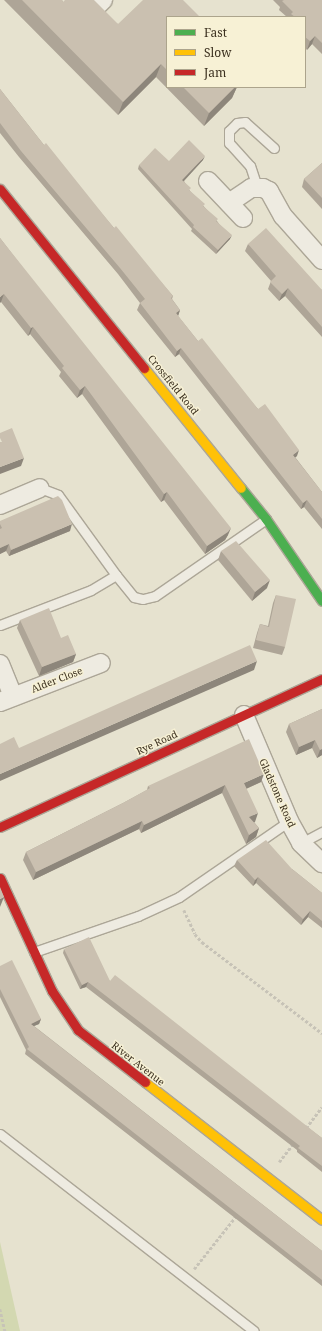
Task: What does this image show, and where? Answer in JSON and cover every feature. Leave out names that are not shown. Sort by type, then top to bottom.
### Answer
[{"type":"street","points":[[208,181],[243,218]]},
{"type":"street","points":[[229,203],[244,191],[257,187],[269,191],[288,223],[322,260]]},
{"type":"street","name":"Crossfield Road","points":[[0,189],[266,519],[322,601]]},
{"type":"street","points":[[0,504],[40,488]]},
{"type":"street","name":"Alder Close","points":[[0,664],[6,700],[100,663]]},
{"type":"street","name":"Rye Road","points":[[0,827],[322,679]]},
{"type":"street","name":"Gladstone Road","points":[[244,715],[288,821],[301,843],[322,863]]},
{"type":"street","name":"River Avenue","points":[[0,878],[59,1004],[78,1030],[322,1220]]},
{"type":"lane","points":[[257,187],[250,166],[229,143],[229,131],[237,123],[245,122],[274,148]]},
{"type":"lane","points":[[40,488],[58,496],[134,597],[149,598],[174,583],[266,519]]},
{"type":"lane","points":[[0,625],[92,590],[116,575]]},
{"type":"lane","points":[[34,952],[138,916],[179,898],[288,821]]},
{"type":"lane","points":[[301,843],[322,832]]},
{"type":"lane","points":[[0,1134],[254,1331]]},
{"type":"path","points":[[179,898],[195,934],[202,942],[322,1033]]},
{"type":"path","points":[[0,1309],[5,1331]]},
{"type":"green space","points":[[0,1242],[20,1331],[0,1331]]},
{"type":"building","points":[[22,0],[62,0],[63,2],[65,0],[94,0],[118,24],[143,0],[183,0],[199,16],[166,16],[166,69],[161,64],[123,102]]},
{"type":"building","points":[[322,0],[322,43],[315,36],[310,41],[306,38],[306,16],[294,16],[291,14],[293,12],[282,1]]},
{"type":"building","points":[[184,88],[234,88],[209,113]]},
{"type":"building","points":[[0,89],[44,145],[46,143],[114,228],[116,226],[173,296],[171,298],[180,310],[176,313],[198,341],[202,338],[258,409],[265,404],[299,450],[293,455],[322,492],[322,519],[307,500],[303,503],[181,348],[177,351],[140,303],[145,299],[21,151],[0,123]]},
{"type":"building","points":[[189,140],[205,156],[182,180],[191,188],[189,190],[205,204],[203,206],[218,219],[216,221],[232,235],[218,250],[193,227],[194,225],[139,165],[155,148],[169,161]]},
{"type":"building","points":[[322,163],[322,198],[304,179]]},
{"type":"building","points":[[266,228],[322,290],[322,327],[288,288],[282,294],[270,282],[276,276],[248,244]]},
{"type":"building","points":[[0,238],[231,528],[228,532],[207,546],[167,492],[164,494],[85,386],[80,390],[62,368],[64,366],[33,327],[31,328],[4,294],[0,297]]},
{"type":"building","points":[[12,428],[24,458],[0,467],[0,442],[2,442],[0,433]]},
{"type":"building","points":[[58,496],[62,500],[72,524],[11,550],[9,544],[0,548],[0,529],[2,528],[0,521]]},
{"type":"building","points":[[236,541],[270,580],[255,592],[221,551]]},
{"type":"building","points":[[276,595],[296,599],[285,647],[256,640],[260,624],[269,627]]},
{"type":"building","points":[[49,608],[61,638],[68,635],[76,654],[42,667],[20,620]]},
{"type":"building","points":[[250,645],[257,661],[0,774],[0,744],[14,737],[19,748]]},
{"type":"building","points":[[322,709],[322,749],[320,750],[315,740],[299,747],[289,724]]},
{"type":"building","points":[[249,739],[264,774],[244,783],[258,813],[249,817],[259,828],[249,835],[225,785],[144,825],[142,821],[36,872],[26,852],[123,803],[150,788],[148,786]]},
{"type":"building","points":[[266,840],[292,869],[322,893],[322,921],[310,911],[303,919],[258,877],[255,880],[237,860]]},
{"type":"building","points":[[0,887],[4,897],[0,899]]},
{"type":"building","points":[[89,937],[110,981],[115,975],[322,1138],[322,1166],[298,1148],[300,1146],[88,982],[82,985],[64,949]]},
{"type":"building","points":[[12,960],[41,1019],[31,1024],[322,1251],[322,1280],[27,1049],[29,1047],[0,989],[0,966]]},
{"type":"traffic: fast","points":[[241,488],[266,519],[322,601]]},
{"type":"traffic: slow","points":[[144,368],[241,488]]},
{"type":"traffic: slow","points":[[145,1082],[322,1220]]},
{"type":"traffic: jam","points":[[0,189],[144,368]]},
{"type":"traffic: jam","points":[[0,827],[322,679]]},
{"type":"traffic: jam","points":[[0,878],[52,991],[78,1030],[145,1082]]}]
